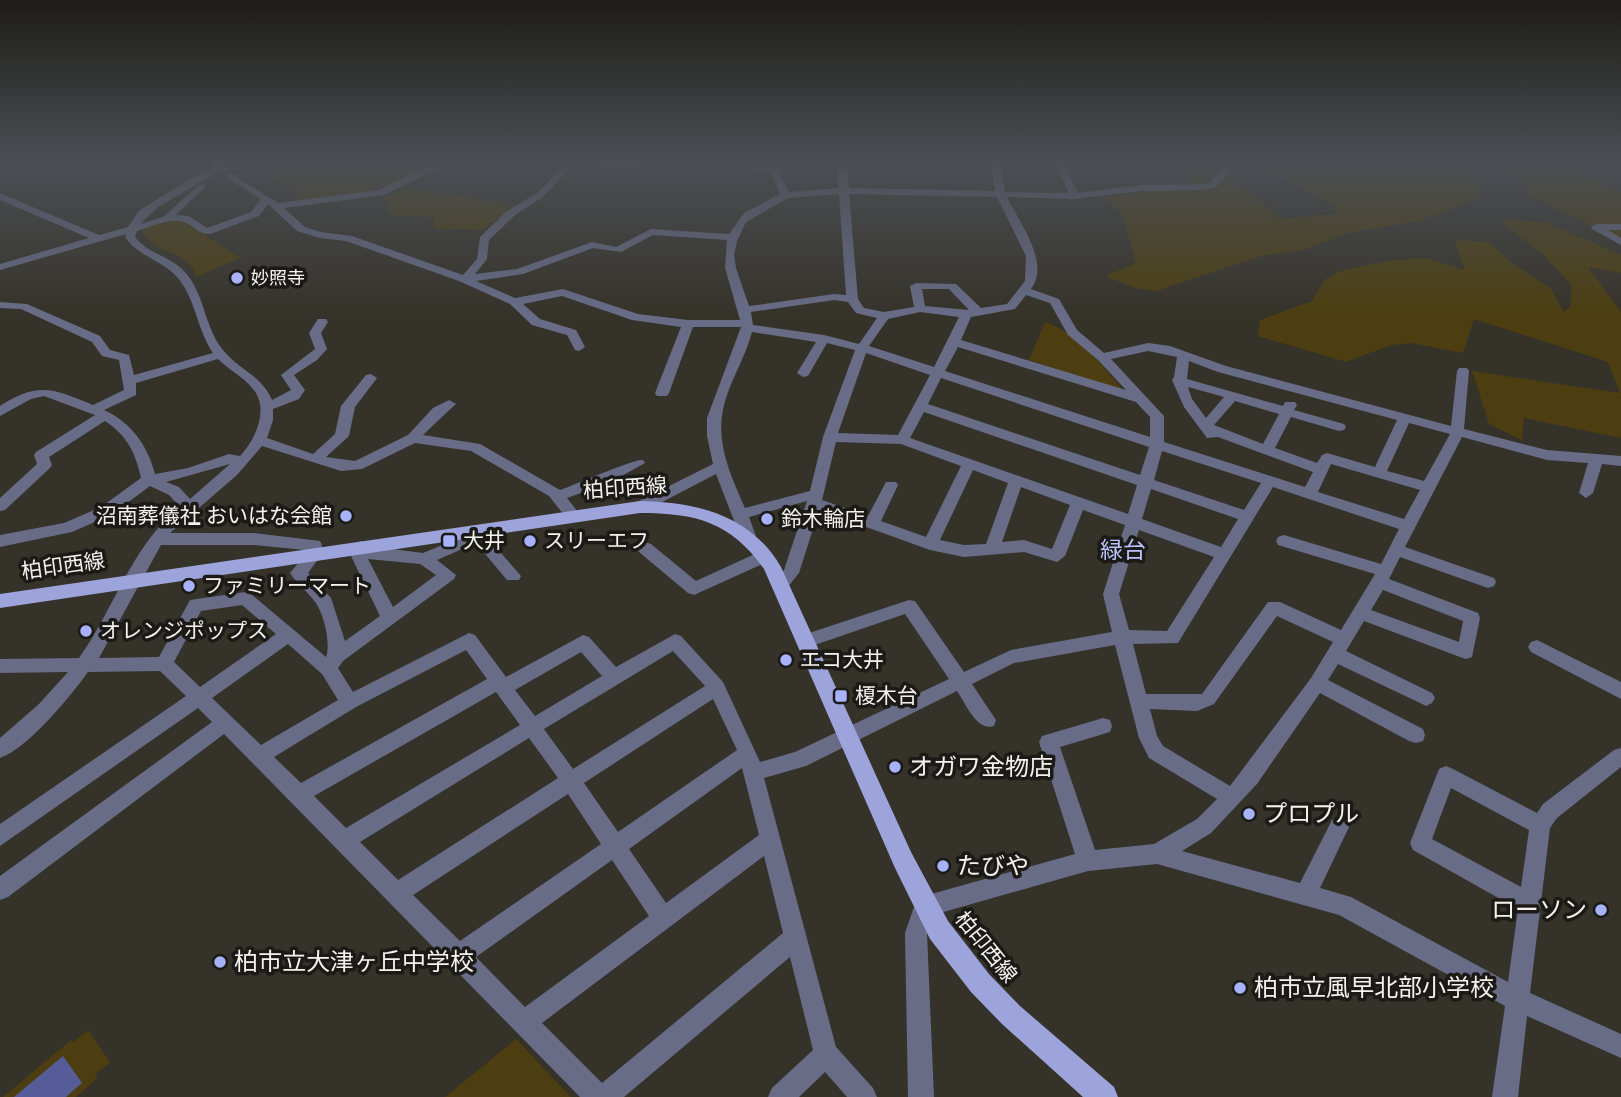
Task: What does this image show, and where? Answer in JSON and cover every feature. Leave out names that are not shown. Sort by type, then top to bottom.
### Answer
[{"type":"main road","name":"柏印西線","points":[[0,601],[312,554],[360,552],[477,530],[640,507],[692,510],[722,521],[748,536],[765,556],[781,584],[925,906],[939,930],[980,983],[1040,1042],[1104,1097]]},
{"type":"street","points":[[42,214],[99,239]]},
{"type":"street","points":[[0,750],[48,706],[83,666],[114,617],[156,539],[191,503],[243,461],[258,442],[267,422],[267,407],[260,388],[220,355],[185,278],[170,264],[133,244],[130,230],[142,214]]},
{"type":"street","points":[[167,219],[171,214]]},
{"type":"street","points":[[0,267],[167,219],[185,218],[206,232],[254,214]]},
{"type":"street","points":[[285,214],[301,229],[320,235],[348,238],[465,278],[514,302],[536,322],[572,333],[579,346]]},
{"type":"street","points":[[465,278],[482,259],[484,239],[510,214]]},
{"type":"street","points":[[748,536],[719,467],[712,422],[745,320],[730,275],[732,237],[743,218],[752,214]]},
{"type":"street","points":[[847,214],[852,299],[860,312],[884,316],[920,309],[972,313],[1011,307],[1031,281],[1031,256],[1011,214]]},
{"type":"street","points":[[1621,227],[1596,227],[1621,242]]},
{"type":"street","points":[[465,278],[519,272],[592,245],[617,250],[651,232],[732,237]]},
{"type":"street","points":[[920,309],[916,286],[952,286],[972,313]]},
{"type":"street","points":[[1025,291],[1051,298],[1072,332],[1102,357],[1157,416],[1157,445],[1111,594],[1148,738],[1156,752],[1232,798]]},
{"type":"street","points":[[514,302],[563,292],[636,317],[688,324],[745,320],[834,297],[852,299]]},
{"type":"street","points":[[0,293],[10,296],[0,304]]},
{"type":"street","points":[[0,304],[23,306],[96,339],[106,353],[125,358],[131,392],[41,455],[45,465],[0,506]]},
{"type":"street","points":[[902,440],[972,313]]},
{"type":"street","points":[[781,584],[791,573],[815,498],[830,437],[862,348],[884,316]]},
{"type":"street","points":[[745,320],[862,348],[1407,526]]},
{"type":"street","points":[[267,407],[294,396],[298,390],[287,375],[289,371],[314,359],[321,349],[315,333],[322,322]]},
{"type":"street","points":[[662,393],[688,324]]},
{"type":"street","points":[[803,373],[824,339]]},
{"type":"street","points":[[954,342],[1143,400]]},
{"type":"street","points":[[1102,357],[1148,347],[1170,350],[1297,390],[1457,433],[1547,455],[1621,461]]},
{"type":"street","points":[[129,381],[220,355]]},
{"type":"street","points":[[1183,355],[1178,380],[1185,399],[1217,443]]},
{"type":"street","points":[[1157,854],[1205,826],[1232,798],[1317,683],[1340,647],[1382,576],[1457,433],[1462,371]]},
{"type":"street","points":[[315,459],[342,436],[348,407],[371,378]]},
{"type":"street","points":[[1178,380],[1339,427]]},
{"type":"street","points":[[1267,450],[1297,390]]},
{"type":"street","points":[[0,412],[30,395],[43,392],[100,412],[124,428],[136,441],[145,460],[149,480]]},
{"type":"street","points":[[1205,427],[1232,396]]},
{"type":"street","points":[[258,442],[269,442],[341,467],[357,466],[413,438],[438,411],[449,404]]},
{"type":"street","points":[[920,406],[1248,517]]},
{"type":"street","points":[[1379,473],[1405,418]]},
{"type":"street","points":[[1205,427],[1321,470]]},
{"type":"street","points":[[830,437],[902,440],[1224,554]]},
{"type":"street","points":[[413,438],[475,447],[557,496],[573,516]]},
{"type":"street","points":[[1309,495],[1327,458],[1430,488]]},
{"type":"street","points":[[0,541],[37,536],[67,528],[106,511],[149,480],[190,472],[229,459],[243,461]]},
{"type":"street","points":[[1586,493],[1596,459]]},
{"type":"street","points":[[557,496],[604,480],[638,463]]},
{"type":"street","points":[[930,544],[969,464]]},
{"type":"street","points":[[640,507],[719,467]]},
{"type":"street","points":[[149,480],[174,491],[182,502],[191,503]]},
{"type":"street","points":[[992,548],[1016,481]]},
{"type":"street","points":[[458,956],[615,847],[751,762],[799,760],[1011,657],[1123,637],[1172,638],[1269,482]]},
{"type":"street","points":[[872,524],[891,485]]},
{"type":"street","points":[[741,514],[815,498],[872,524],[930,544],[964,551],[1024,546],[1057,556],[1078,503]]},
{"type":"street","points":[[424,559],[470,540],[477,530],[488,549],[513,576]]},
{"type":"street","points":[[156,539],[253,539],[314,545],[312,554],[298,573],[325,602],[337,644],[333,663],[342,692],[350,702]]},
{"type":"street","points":[[1284,541],[1382,576],[1472,618],[1466,652],[1361,613]]},
{"type":"street","points":[[645,548],[694,589],[765,556]]},
{"type":"street","points":[[1396,550],[1488,582]]},
{"type":"street","points":[[333,663],[448,575],[424,559],[360,552],[390,618]]},
{"type":"street","points":[[164,664],[196,605],[245,598],[288,635],[333,663]]},
{"type":"street","points":[[806,641],[909,606],[987,720]]},
{"type":"street","points":[[1138,701],[1197,703],[1208,699],[1274,607],[1426,698]]},
{"type":"street","points":[[0,836],[288,635]]},
{"type":"street","points":[[258,756],[350,702],[469,640],[664,919]]},
{"type":"street","points":[[344,840],[675,640],[717,687],[751,762],[826,1054],[864,1097]]},
{"type":"street","points":[[299,794],[583,642],[614,677]]},
{"type":"street","points":[[1537,648],[1621,691]]},
{"type":"street","points":[[0,666],[164,664],[299,794],[598,1097]]},
{"type":"street","points":[[1317,683],[1416,735]]},
{"type":"street","points":[[395,894],[717,687]]},
{"type":"street","points":[[0,889],[225,723]]},
{"type":"street","points":[[1088,862],[1049,742],[1103,726]]},
{"type":"street","points":[[1505,1097],[1540,825],[1550,811],[1621,756]]},
{"type":"street","points":[[1528,903],[1420,843],[1446,775],[1540,825]]},
{"type":"street","points":[[1306,894],[1339,827]]},
{"type":"street","points":[[523,1023],[771,839]]},
{"type":"street","points":[[920,1097],[916,933],[925,906],[1088,862],[1157,854],[1343,905],[1518,1000],[1621,1046]]},
{"type":"street","points":[[604,1097],[796,937]]},
{"type":"street","points":[[781,1097],[826,1054]]},
{"type":"shaded area","points":[[505,214],[481,230],[435,229],[433,217],[391,215]]},
{"type":"shaded area","points":[[1122,214],[1275,214],[1279,219],[1336,214],[1437,214],[1420,221],[1347,233],[1304,250],[1261,256],[1156,291],[1135,288],[1105,276],[1136,263]]},
{"type":"shaded area","points":[[1568,214],[1621,214],[1621,240]]},
{"type":"shaded area","points":[[1504,219],[1548,223],[1621,255],[1621,273],[1588,267],[1621,312],[1621,438],[1524,418],[1522,440],[1489,424],[1472,371],[1620,393],[1608,362],[1474,319],[1463,353],[1412,343],[1391,345],[1346,362],[1258,336],[1260,320],[1312,301],[1324,280],[1337,272],[1385,261],[1426,258],[1465,270],[1454,240],[1489,242],[1512,263],[1551,289],[1564,312],[1571,305],[1571,285],[1544,255],[1507,227]]},
{"type":"shaded area","points":[[169,221],[188,224],[237,256],[243,257],[196,277],[185,260],[153,244],[142,229]]},
{"type":"shaded area","points":[[1045,322],[1079,342],[1124,391],[1029,360]]},
{"type":"shaded area","points":[[88,1030],[110,1062],[76,1097],[3,1097],[71,1040],[73,1042]]},
{"type":"shaded area","points":[[516,1039],[571,1097],[445,1097]]},
{"type":"water","points":[[63,1056],[82,1083],[66,1097],[14,1097]]},
{"type":"place","name":"妙照寺","points":[[237,278]]},
{"type":"place","name":"沼南葬儀社 おいはな会館","points":[[346,516]]},
{"type":"place","name":"鈴木輪店","points":[[767,519]]},
{"type":"place","name":"大井","points":[[449,541]]},
{"type":"place","name":"スリーエフ","points":[[530,541]]},
{"type":"place","name":"ファミリーマート","points":[[189,586]]},
{"type":"place","name":"オレンジポップス","points":[[86,631]]},
{"type":"place","name":"エコ大井","points":[[786,660]]},
{"type":"place","name":"榎木台","points":[[841,696]]},
{"type":"place","name":"オガワ金物店","points":[[895,767]]},
{"type":"place","name":"プロプル","points":[[1249,814]]},
{"type":"place","name":"たびや","points":[[943,866]]},
{"type":"place","name":"ローソン","points":[[1601,910]]},
{"type":"place","name":"柏市立大津ヶ丘中学校","points":[[220,962]]},
{"type":"place","name":"柏市立風早北部小学校","points":[[1240,988]]},
{"type":"district","name":"緑台","points":[[1123,550]]}]
